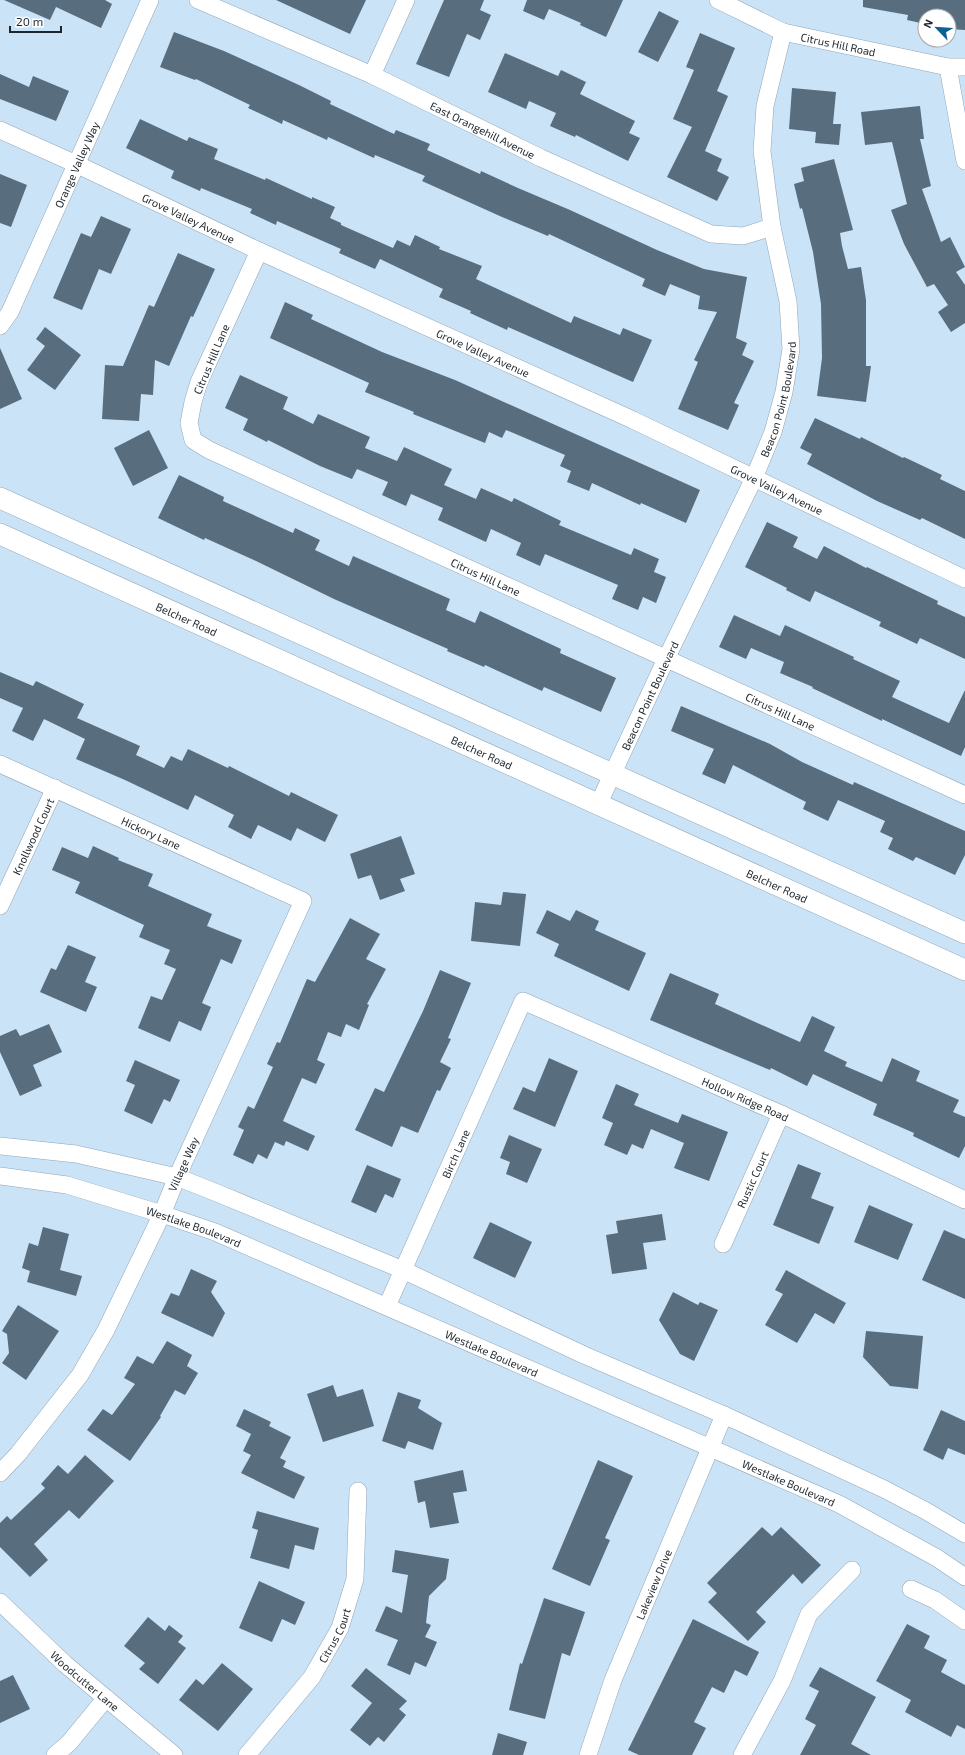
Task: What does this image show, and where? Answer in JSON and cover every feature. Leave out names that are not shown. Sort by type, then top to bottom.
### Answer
[{"type":"main road","points":[[0,498],[965,933]]},
{"type":"main road","name":"Belcher Road","points":[[0,534],[965,970]]},
{"type":"street","name":"Orange Valley Way","points":[[0,326],[10,312],[150,0]]},
{"type":"street","name":"East Orangehill Avenue","points":[[198,0],[372,75],[541,158],[711,234],[743,236],[772,227]]},
{"type":"street","points":[[372,75],[406,0]]},
{"type":"street","name":"Citrus Hill Road","points":[[718,0],[783,32],[948,67],[965,67]]},
{"type":"street","name":"Beacon Point Boulevard","points":[[598,805],[666,659],[754,478],[773,432],[784,392],[791,349],[788,301],[772,227],[762,151],[765,106],[783,32]]},
{"type":"street","points":[[948,67],[965,161]]},
{"type":"street","name":"Grove Valley Avenue","points":[[0,130],[76,164],[259,251],[626,417],[965,579]]},
{"type":"street","name":"Citrus Hill Lane","points":[[259,251],[199,382],[189,423],[193,440],[216,454],[965,795]]},
{"type":"street","name":"Hickory Lane","points":[[0,764],[303,901]]},
{"type":"street","name":"Knollwood Court","points":[[0,906],[55,788]]},
{"type":"street","name":"Village Way","points":[[0,1473],[18,1454],[80,1375],[106,1330],[162,1214],[177,1177],[303,901]]},
{"type":"street","name":"Hollow Ridge Road","points":[[524,1001],[781,1114],[965,1200]]},
{"type":"street","name":"Birch Lane","points":[[387,1306],[524,1001]]},
{"type":"street","name":"Rustic Court","points":[[723,1244],[781,1114]]},
{"type":"street","points":[[0,1146],[76,1154],[177,1177],[403,1270],[584,1354],[724,1415],[884,1489],[965,1534]]},
{"type":"street","name":"Westlake Boulevard","points":[[0,1176],[67,1185],[215,1232],[839,1504],[937,1558],[965,1577]]},
{"type":"street","name":"Lakeview Drive","points":[[591,1754],[613,1680],[709,1447],[724,1415]]},
{"type":"street","name":"Citrus Court","points":[[247,1755],[312,1677],[340,1628],[355,1578],[358,1491]]},
{"type":"street","points":[[742,1755],[782,1681],[808,1614],[852,1570]]},
{"type":"street","points":[[911,1589],[935,1600],[965,1621]]},
{"type":"street","name":"Woodcutter Lane","points":[[0,1602],[65,1664],[174,1755]]},
{"type":"street","points":[[55,1755],[69,1743],[106,1698]]},
{"type":"building","points":[[4,0],[105,0],[112,4],[101,28],[56,7],[50,20]]},
{"type":"building","points":[[276,0],[366,0],[350,34]]},
{"type":"building","points":[[444,0],[484,0],[480,10],[491,15],[480,40],[467,34],[449,77],[416,64]]},
{"type":"building","points":[[527,0],[623,0],[606,37],[580,25],[581,23],[549,9],[544,20],[523,11]]},
{"type":"building","points":[[863,0],[965,0],[965,30],[957,30],[957,8],[917,8],[917,22],[907,20],[908,15],[863,7]]},
{"type":"building","points":[[659,11],[679,21],[658,62],[638,52]]},
{"type":"building","points":[[174,32],[224,51],[299,85],[331,101],[330,104],[394,134],[396,130],[430,144],[427,150],[480,174],[481,171],[657,250],[704,269],[747,277],[736,338],[747,343],[742,355],[754,361],[734,403],[739,405],[728,430],[678,409],[698,362],[694,360],[717,312],[698,309],[700,296],[670,284],[665,296],[642,286],[645,279],[549,234],[548,236],[502,217],[422,181],[425,176],[375,155],[374,158],[328,137],[327,140],[283,120],[282,124],[248,108],[250,105],[196,79],[195,80],[160,67]]},
{"type":"building","points":[[700,33],[735,48],[717,91],[728,96],[705,151],[722,159],[717,171],[729,177],[717,201],[667,177],[692,127],[673,119],[694,70],[686,67]]},
{"type":"building","points":[[505,53],[558,76],[561,70],[586,82],[580,94],[635,121],[629,133],[640,138],[628,161],[576,135],[575,137],[550,126],[556,113],[529,101],[526,109],[488,92]]},
{"type":"building","points":[[0,74],[29,87],[33,76],[69,91],[56,121],[0,99]]},
{"type":"building","points":[[792,88],[836,92],[833,124],[841,124],[839,145],[815,143],[816,132],[789,129]]},
{"type":"building","points":[[920,106],[924,139],[920,139],[931,186],[922,189],[941,242],[950,237],[965,267],[956,272],[965,285],[965,323],[951,332],[938,312],[948,305],[934,284],[927,287],[904,244],[891,210],[907,204],[892,142],[865,145],[861,112]]},
{"type":"building","points":[[140,119],[187,141],[189,137],[218,149],[214,159],[265,180],[266,178],[312,199],[312,197],[335,207],[330,218],[341,223],[341,225],[393,248],[397,240],[410,246],[415,235],[440,247],[439,249],[482,266],[476,279],[571,323],[574,316],[620,335],[623,328],[652,340],[633,382],[508,327],[507,330],[470,313],[471,311],[439,297],[443,289],[380,259],[375,269],[339,253],[341,249],[277,221],[276,225],[250,213],[252,209],[201,188],[200,191],[171,178],[174,171],[126,148]]},
{"type":"building","points":[[834,159],[853,230],[840,233],[842,246],[848,269],[861,267],[866,300],[866,366],[871,366],[866,402],[817,396],[822,358],[821,304],[813,252],[802,208],[800,209],[794,184],[804,181],[801,168]]},
{"type":"building","points":[[0,174],[27,185],[11,227],[0,223]]},
{"type":"building","points":[[101,216],[131,229],[111,274],[99,269],[82,310],[53,298],[81,233],[91,237]]},
{"type":"building","points":[[178,253],[215,269],[193,317],[191,316],[169,366],[155,360],[153,395],[141,394],[139,421],[102,419],[105,365],[123,366],[149,305],[154,307]]},
{"type":"building","points":[[285,302],[313,315],[311,319],[382,352],[455,380],[700,490],[686,523],[641,503],[640,505],[592,483],[589,491],[567,482],[571,471],[560,466],[565,455],[506,430],[502,438],[489,432],[485,443],[413,414],[414,412],[365,392],[369,383],[270,338]]},
{"type":"building","points":[[45,327],[81,355],[55,390],[27,370],[45,346],[36,339]]},
{"type":"building","points":[[0,348],[22,399],[0,409]]},
{"type":"building","points":[[240,375],[288,397],[283,409],[313,424],[318,414],[370,437],[365,448],[397,461],[404,447],[452,469],[444,485],[476,499],[481,488],[512,502],[514,498],[561,521],[559,525],[631,555],[634,548],[659,559],[654,572],[666,577],[656,603],[643,597],[638,610],[612,599],[618,585],[545,554],[540,566],[516,555],[521,543],[491,529],[486,542],[438,520],[443,508],[411,494],[406,506],[382,495],[388,482],[357,469],[352,479],[320,466],[268,440],[267,442],[243,430],[248,419],[225,408]]},
{"type":"building","points":[[815,418],[860,439],[861,437],[942,475],[940,479],[965,491],[965,539],[922,518],[920,520],[877,501],[807,464],[812,454],[800,448]]},
{"type":"building","points":[[149,430],[168,468],[133,486],[114,448]]},
{"type":"building","points":[[179,475],[224,497],[223,501],[293,533],[295,528],[320,540],[315,550],[349,566],[353,556],[450,599],[446,610],[475,623],[480,611],[561,649],[560,653],[616,678],[601,712],[544,687],[542,691],[485,665],[484,667],[447,651],[448,649],[334,599],[256,561],[205,538],[204,540],[158,518]]},
{"type":"building","points":[[767,522],[798,537],[793,547],[817,559],[824,546],[866,568],[867,567],[938,601],[937,604],[965,617],[965,659],[920,638],[917,644],[879,626],[881,622],[815,591],[810,602],[786,590],[787,588],[745,567]]},
{"type":"building","points":[[734,615],[780,636],[785,625],[854,657],[853,659],[900,681],[892,697],[949,723],[965,690],[965,747],[961,756],[780,673],[784,662],[751,648],[746,659],[719,647]]},
{"type":"building","points":[[0,672],[33,686],[36,681],[84,704],[77,718],[140,746],[136,755],[164,768],[171,756],[182,761],[188,749],[228,768],[229,766],[289,796],[291,792],[338,815],[325,842],[297,828],[291,841],[258,825],[251,839],[228,827],[234,815],[195,795],[188,810],[76,759],[85,739],[44,719],[33,741],[12,731],[23,708],[0,698]]},
{"type":"building","points":[[681,706],[770,744],[802,762],[853,785],[854,782],[965,831],[965,855],[955,875],[916,857],[913,861],[888,849],[893,838],[880,832],[885,821],[838,800],[828,821],[803,809],[806,802],[733,765],[725,784],[702,774],[714,749],[671,731]]},
{"type":"building","points":[[401,836],[415,874],[400,879],[405,891],[380,900],[371,875],[358,879],[350,854]]},
{"type":"building","points":[[93,846],[119,858],[118,860],[153,874],[148,886],[212,914],[207,926],[242,940],[232,964],[221,959],[202,1003],[211,1007],[201,1031],[179,1021],[170,1042],[138,1028],[151,996],[162,1000],[176,969],[164,964],[170,950],[139,937],[144,925],[75,893],[80,882],[52,870],[62,847],[88,858]]},
{"type":"building","points":[[503,892],[526,894],[520,946],[471,941],[475,902],[501,905]]},
{"type":"building","points":[[547,910],[570,921],[576,910],[599,921],[595,930],[646,953],[629,991],[554,956],[559,944],[536,933]]},
{"type":"building","points":[[350,918],[380,934],[366,959],[386,969],[367,1004],[369,1005],[359,1030],[346,1024],[341,1037],[328,1032],[317,1060],[325,1064],[316,1084],[302,1078],[283,1121],[315,1136],[308,1151],[286,1141],[284,1146],[275,1142],[267,1159],[258,1154],[253,1164],[233,1155],[244,1130],[238,1127],[248,1106],[254,1109],[273,1067],[267,1064],[277,1042],[280,1043],[307,979],[315,982]]},
{"type":"building","points":[[68,945],[96,957],[85,982],[97,987],[86,1012],[40,992],[51,968],[56,970]]},
{"type":"building","points":[[440,970],[471,983],[448,1038],[451,1039],[440,1062],[451,1068],[440,1091],[437,1090],[418,1133],[401,1126],[392,1147],[355,1130],[375,1088],[384,1092],[423,1011]]},
{"type":"building","points":[[670,973],[719,994],[715,1004],[800,1042],[812,1016],[835,1027],[824,1051],[847,1062],[845,1066],[882,1082],[892,1058],[920,1071],[916,1081],[959,1100],[953,1112],[965,1117],[965,1146],[959,1158],[913,1136],[914,1133],[873,1115],[877,1104],[813,1074],[807,1086],[771,1068],[770,1070],[650,1020]]},
{"type":"building","points":[[49,1024],[62,1052],[33,1065],[42,1086],[20,1096],[0,1052],[0,1036],[16,1029],[20,1036]]},
{"type":"building","points":[[549,1058],[578,1071],[555,1127],[513,1109],[523,1087],[535,1092]]},
{"type":"building","points":[[135,1060],[180,1080],[170,1102],[164,1099],[152,1124],[124,1111],[135,1085],[126,1081]]},
{"type":"building","points":[[616,1084],[639,1094],[634,1105],[678,1123],[682,1114],[728,1132],[709,1181],[674,1168],[684,1143],[651,1129],[643,1149],[632,1144],[627,1155],[604,1145],[613,1123],[602,1118]]},
{"type":"building","points":[[509,1135],[542,1149],[527,1183],[506,1174],[510,1162],[500,1158]]},
{"type":"building","points":[[798,1164],[821,1173],[811,1198],[834,1207],[819,1244],[773,1225]]},
{"type":"building","points":[[367,1165],[401,1179],[393,1198],[385,1194],[376,1213],[351,1202]]},
{"type":"building","points":[[869,1205],[913,1224],[898,1260],[854,1242]]},
{"type":"building","points":[[662,1214],[666,1240],[643,1243],[647,1269],[612,1274],[606,1235],[618,1233],[616,1221]]},
{"type":"building","points":[[490,1222],[532,1242],[515,1278],[473,1258]]},
{"type":"building","points":[[43,1227],[69,1234],[60,1270],[82,1276],[76,1296],[27,1282],[30,1271],[22,1268],[29,1243],[38,1246]]},
{"type":"building","points":[[944,1230],[965,1239],[965,1299],[922,1280]]},
{"type":"building","points":[[191,1269],[217,1281],[211,1292],[225,1313],[213,1337],[161,1313],[171,1293],[179,1296]]},
{"type":"building","points":[[786,1270],[846,1303],[834,1324],[815,1313],[797,1343],[765,1325],[783,1294],[775,1290]]},
{"type":"building","points":[[673,1292],[698,1305],[700,1302],[718,1310],[694,1361],[680,1354],[659,1320]]},
{"type":"building","points":[[18,1305],[59,1331],[26,1380],[2,1363],[9,1353],[7,1334],[2,1331]]},
{"type":"building","points":[[866,1331],[923,1336],[918,1389],[890,1386],[863,1357]]},
{"type":"building","points":[[167,1341],[192,1355],[187,1366],[198,1373],[185,1395],[175,1390],[160,1416],[161,1417],[130,1461],[87,1430],[103,1409],[112,1415],[135,1384],[124,1378],[137,1356],[153,1364]]},
{"type":"building","points":[[333,1385],[337,1397],[363,1389],[374,1426],[323,1442],[307,1394]]},
{"type":"building","points":[[398,1392],[421,1400],[418,1408],[442,1423],[433,1450],[408,1441],[405,1449],[382,1441]]},
{"type":"building","points":[[244,1409],[271,1422],[269,1426],[291,1437],[280,1458],[286,1461],[283,1467],[305,1477],[294,1499],[241,1473],[251,1455],[243,1451],[251,1434],[236,1426]]},
{"type":"building","points":[[941,1410],[965,1421],[965,1455],[948,1448],[943,1460],[923,1450]]},
{"type":"building","points":[[85,1455],[114,1481],[79,1519],[69,1510],[34,1544],[48,1560],[30,1577],[0,1547],[0,1523],[7,1516],[11,1520],[45,1488],[41,1484],[58,1465],[68,1474]]},
{"type":"building","points":[[598,1460],[633,1476],[605,1538],[610,1540],[590,1586],[552,1569]]},
{"type":"building","points":[[463,1470],[467,1491],[453,1493],[459,1523],[430,1528],[425,1501],[418,1503],[414,1481]]},
{"type":"building","points":[[257,1511],[319,1528],[314,1550],[295,1545],[289,1569],[250,1558],[258,1530],[252,1528]]},
{"type":"building","points":[[762,1527],[772,1536],[781,1527],[821,1565],[802,1584],[793,1574],[756,1612],[766,1622],[748,1641],[708,1602],[717,1593],[707,1583]]},
{"type":"building","points":[[395,1550],[449,1559],[446,1579],[429,1596],[426,1623],[431,1625],[425,1637],[437,1642],[426,1667],[415,1662],[410,1675],[387,1665],[398,1640],[375,1631],[386,1606],[402,1613],[408,1575],[392,1572]]},
{"type":"building","points":[[259,1581],[305,1602],[295,1625],[282,1619],[272,1642],[239,1628]]},
{"type":"building","points":[[544,1598],[585,1612],[570,1656],[562,1653],[545,1719],[509,1710],[520,1663],[522,1664]]},
{"type":"building","points":[[148,1617],[165,1631],[169,1625],[183,1636],[178,1642],[186,1648],[158,1684],[139,1669],[145,1663],[124,1646]]},
{"type":"building","points":[[693,1619],[759,1652],[747,1676],[735,1670],[724,1693],[712,1687],[694,1722],[706,1728],[692,1755],[639,1755],[628,1750]]},
{"type":"building","points":[[907,1624],[930,1636],[924,1648],[947,1660],[941,1672],[965,1685],[965,1729],[957,1725],[951,1737],[905,1712],[911,1700],[876,1681]]},
{"type":"building","points":[[222,1663],[253,1689],[218,1731],[179,1700],[196,1679],[203,1685]]},
{"type":"building","points":[[820,1667],[876,1697],[851,1744],[871,1755],[800,1755],[816,1725],[805,1719],[819,1691],[809,1686]]},
{"type":"building","points":[[366,1668],[407,1701],[399,1709],[406,1715],[384,1742],[378,1737],[370,1746],[350,1730],[372,1703],[351,1686]]},
{"type":"building","points":[[13,1675],[30,1709],[0,1723],[0,1681]]},
{"type":"building","points":[[498,1733],[527,1742],[523,1755],[492,1755]]}]
